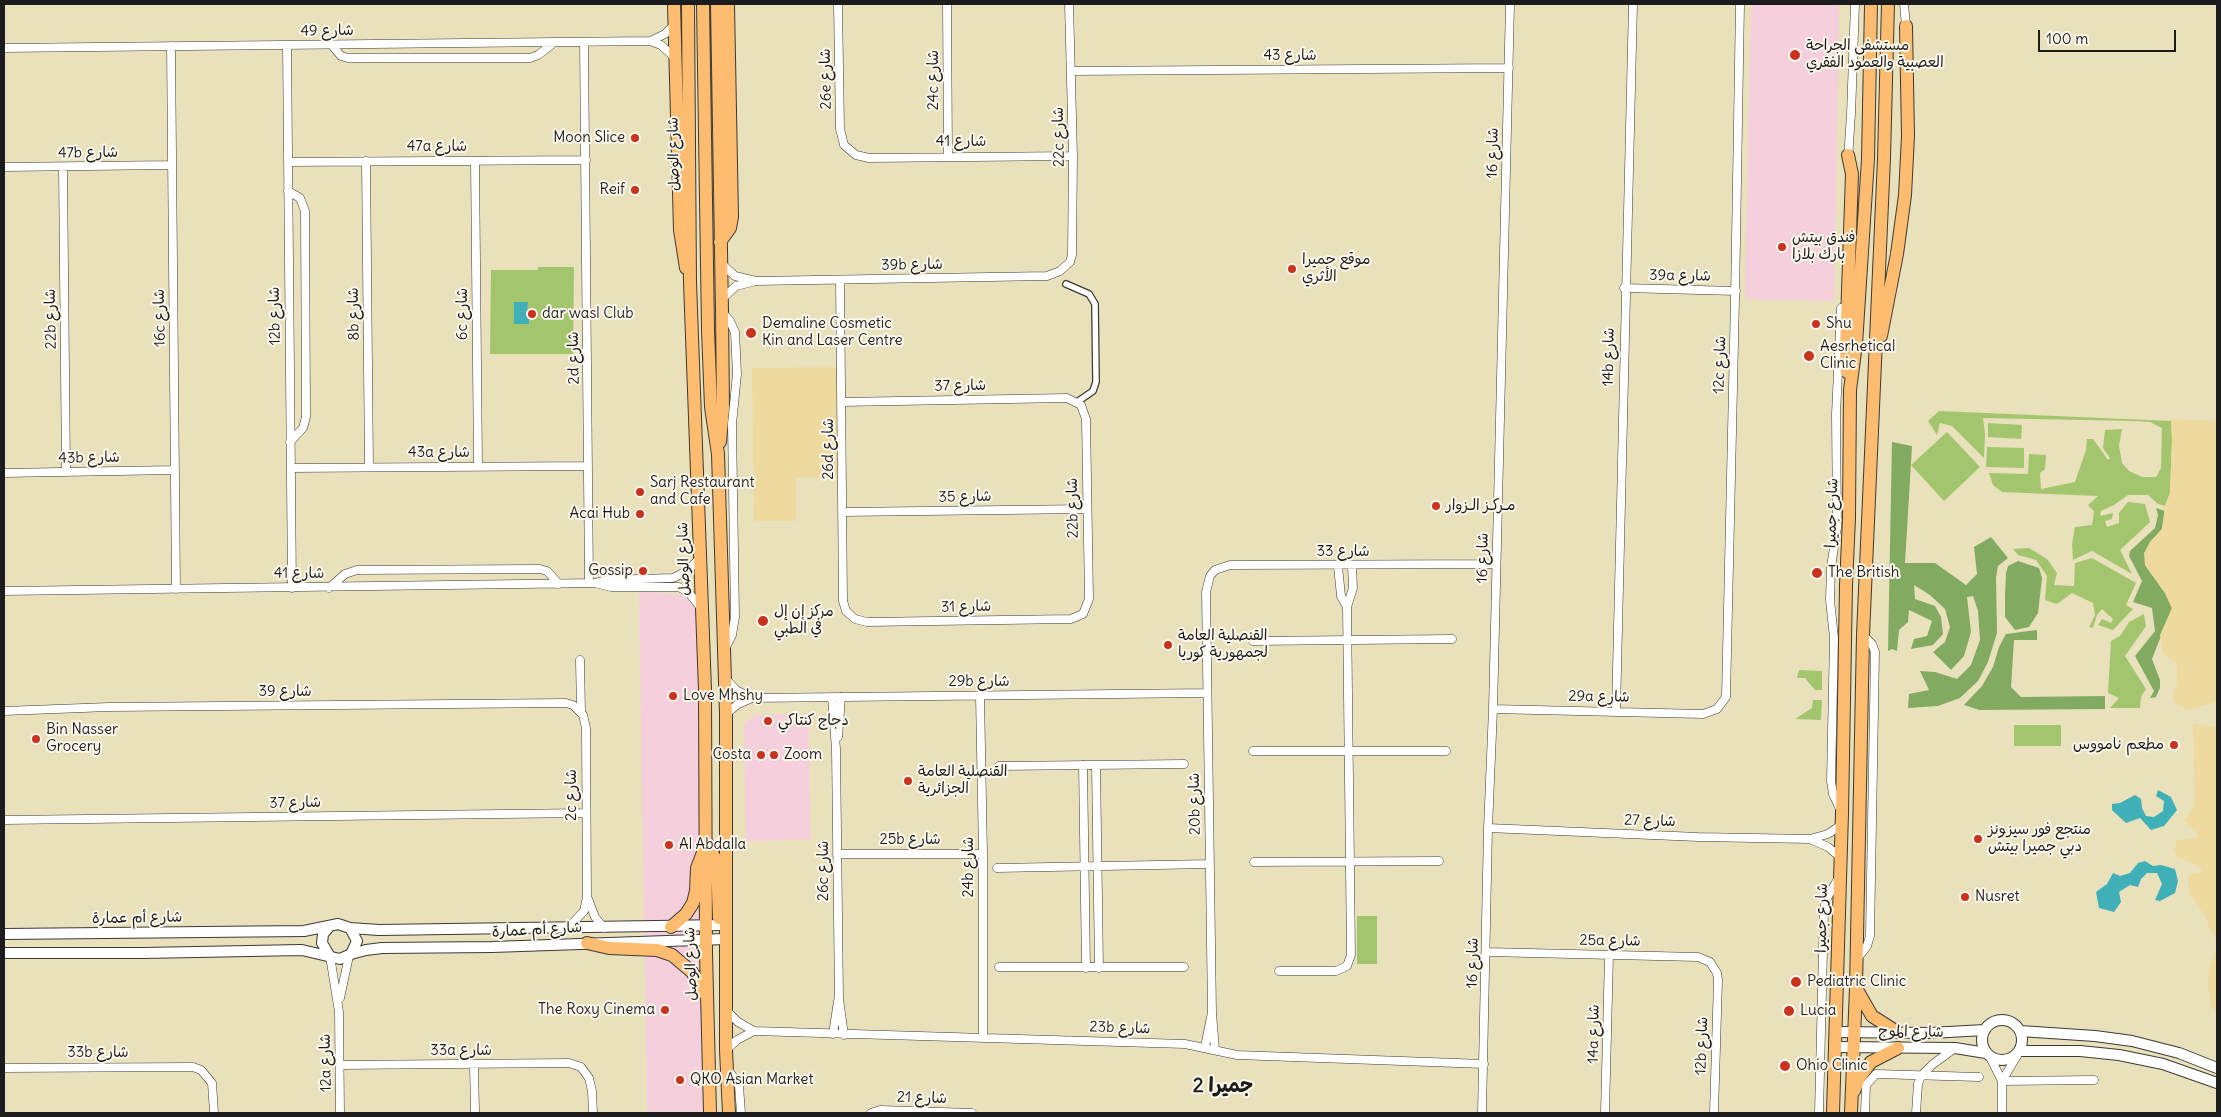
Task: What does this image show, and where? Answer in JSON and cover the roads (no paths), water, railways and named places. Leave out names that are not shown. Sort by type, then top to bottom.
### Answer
[{"type":"main road","points":[[674,4],[680,239],[690,282]]},
{"type":"main road","name":"شارع الوصل","points":[[688,4],[690,282],[702,610],[710,1113]]},
{"type":"main road","name":"شارع الوصل","points":[[703,4],[708,330],[711,407],[718,454],[726,714],[726,1050],[728,1113]]},
{"type":"main road","name":"شارع الوصل","points":[[717,4],[723,409],[718,454]]},
{"type":"main road","points":[[720,242],[730,228],[732,217],[728,4]]},
{"type":"main road","name":"شارع جميرا","points":[[1833,1113],[1842,819],[1850,390],[1856,344],[1868,159],[1871,4]]},
{"type":"main road","points":[[1851,1113],[1852,1047],[1856,988],[1863,635],[1884,158],[1888,4]]},
{"type":"main road","points":[[1874,362],[1889,300],[1905,195],[1908,136],[1906,26]]},
{"type":"main road","points":[[1848,154],[1852,174],[1846,350],[1850,390]]},
{"type":"main road","points":[[707,843],[717,862],[718,917],[726,920]]},
{"type":"main road","points":[[671,927],[686,914],[693,904],[696,891],[697,868],[707,843]]},
{"type":"main road","points":[[586,943],[609,948],[657,950],[672,955],[692,972],[706,992],[709,1002]]},
{"type":"main road","points":[[1856,988],[1872,1016],[1897,1032]]},
{"type":"main road","points":[[1851,1098],[1859,1078],[1871,1062],[1898,1048]]},
{"type":"street","name":"26e شارع","points":[[838,4],[840,129],[844,145],[850,151]]},
{"type":"street","name":"24c شارع","points":[[947,4],[948,156]]},
{"type":"street","name":"22c شارع","points":[[1066,267],[1072,254],[1073,156],[1069,4]]},
{"type":"street","name":"شارع 16","points":[[1482,1113],[1510,4]]},
{"type":"street","name":"14b شارع","points":[[1616,711],[1624,288],[1633,4]]},
{"type":"street","name":"12c شارع","points":[[1704,714],[1712,712],[1722,704],[1726,690],[1736,291],[1740,4]]},
{"type":"street","points":[[1842,819],[1833,794],[1831,781],[1834,638],[1830,600],[1831,567],[1837,528],[1836,405],[1855,4]]},
{"type":"street","points":[[1904,4],[1906,26]]},
{"type":"street","points":[[650,41],[665,34],[674,25]]},
{"type":"street","points":[[650,41],[661,45],[674,58]]},
{"type":"street","name":"شارع 49","points":[[4,48],[650,41]]},
{"type":"street","points":[[331,44],[341,56],[348,58],[520,58],[538,55],[555,42]]},
{"type":"street","name":"2d شارع","points":[[584,42],[588,466],[592,583]]},
{"type":"street","name":"12b شارع","points":[[287,45],[292,588]]},
{"type":"street","name":"16c شارع","points":[[171,46],[176,589]]},
{"type":"street","name":"شارع 43","points":[[1071,71],[1509,68]]},
{"type":"street","name":"شارع 41","points":[[850,151],[856,155],[869,158],[1073,156]]},
{"type":"street","name":"47a شارع","points":[[288,162],[586,160]]},
{"type":"street","name":"8b شارع","points":[[366,161],[369,467]]},
{"type":"street","name":"6c شارع","points":[[475,161],[478,466]]},
{"type":"street","name":"47b شارع","points":[[4,167],[172,165]]},
{"type":"street","name":"22b شارع","points":[[63,167],[66,472]]},
{"type":"street","points":[[288,190],[297,195],[303,202],[305,220],[306,417],[303,428],[290,442]]},
{"type":"street","name":"39b شارع","points":[[721,263],[735,276],[756,281]]},
{"type":"street","name":"39b شارع","points":[[722,305],[736,286],[756,281],[1047,276],[1066,267]]},
{"type":"street","name":"26d شارع","points":[[840,280],[843,602],[850,616]]},
{"type":"street","points":[[1066,284],[1089,294],[1095,304],[1096,382],[1093,391],[1078,402]]},
{"type":"street","name":"39a شارع","points":[[1624,288],[1736,291]]},
{"type":"street","name":"شارع الوصل","points":[[722,305],[735,332],[737,374],[732,415],[735,617],[732,635],[724,650]]},
{"type":"street","name":"شارع 37","points":[[842,402],[1067,398],[1078,402]]},
{"type":"street","name":"22b شارع","points":[[1078,402],[1085,414],[1089,599],[1083,614]]},
{"type":"street","name":"43a شارع","points":[[290,468],[588,466]]},
{"type":"street","name":"43b شارع","points":[[4,473],[175,470]]},
{"type":"street","name":"شارع 35","points":[[843,512],[1087,509]]},
{"type":"street","name":"شارع 41","points":[[4,591],[592,583],[606,580],[673,578],[687,571],[700,558]]},
{"type":"street","name":"شارع 33","points":[[1206,592],[1210,576],[1222,566],[1496,564]]},
{"type":"street","points":[[1279,971],[1336,971],[1347,966],[1351,955],[1348,640],[1346,607],[1341,596],[1338,566]]},
{"type":"street","points":[[1346,607],[1353,588],[1352,566]]},
{"type":"street","points":[[329,588],[344,574],[357,570],[540,569],[547,572],[558,584]]},
{"type":"street","name":"شارع 41","points":[[592,583],[611,587],[679,587],[689,593],[702,610]]},
{"type":"street","name":"20b شارع","points":[[1206,592],[1212,1015],[1215,1050]]},
{"type":"street","name":"شارع 31","points":[[850,616],[860,621],[900,622],[1071,619],[1083,614]]},
{"type":"street","points":[[1253,641],[1452,639]]},
{"type":"street","name":"2c شارع","points":[[568,928],[584,912],[587,897],[586,728],[581,712],[580,660]]},
{"type":"street","points":[[724,677],[736,690],[752,698]]},
{"type":"street","name":"29b شارع","points":[[726,714],[738,704],[752,698],[1207,693]]},
{"type":"street","name":"24b شارع","points":[[980,696],[983,854],[983,1038]]},
{"type":"street","name":"26c شارع","points":[[832,697],[836,743],[839,999],[844,1034]]},
{"type":"street","name":"26c شارع","points":[[836,743],[841,697]]},
{"type":"street","name":"شارع 39","points":[[4,711],[109,707],[566,702],[581,712]]},
{"type":"street","name":"29a شارع","points":[[1493,709],[1704,714]]},
{"type":"street","points":[[1253,751],[1446,751]]},
{"type":"street","points":[[999,766],[1184,764]]},
{"type":"street","points":[[1083,765],[1086,866],[1086,968]]},
{"type":"street","points":[[1096,765],[1099,866],[1099,968]]},
{"type":"street","name":"شارع 37","points":[[4,820],[586,814]]},
{"type":"street","name":"شارع 27","points":[[1488,828],[1698,837],[1810,839],[1828,834],[1842,819]]},
{"type":"street","name":"شارع 27","points":[[1810,839],[1828,847],[1840,857]]},
{"type":"street","name":"25b شارع","points":[[837,854],[983,854]]},
{"type":"street","points":[[1254,862],[1439,861]]},
{"type":"street","points":[[997,868],[1210,864]]},
{"type":"street","points":[[1819,1113],[1824,909],[1839,878]]},
{"type":"street","name":"2c شارع","points":[[587,897],[591,910],[604,928]]},
{"type":"street","name":"شارع أم عمارة","points":[[350,928],[379,930],[671,927],[706,926],[726,920]]},
{"type":"street","points":[[4,952],[143,953],[302,950],[340,959],[350,955],[357,941],[350,928],[342,924],[329,927],[323,934],[322,943],[329,956]]},
{"type":"street","name":"شارع أم عمارة","points":[[6,933],[304,931],[329,927]]},
{"type":"street","name":"شارع أم عمارة","points":[[350,955],[382,948],[492,947],[726,939]]},
{"type":"street","name":"25a شارع","points":[[1487,952],[1704,958],[1715,967],[1718,980]]},
{"type":"street","name":"14a شارع","points":[[1605,1113],[1609,954]]},
{"type":"street","name":"12a شارع","points":[[340,1113],[339,1012],[342,985],[350,955]]},
{"type":"street","name":"12a شارع","points":[[329,956],[339,1012]]},
{"type":"street","points":[[999,968],[1184,967]]},
{"type":"street","name":"12b شارع","points":[[1714,1113],[1718,980]]},
{"type":"street","name":"26c شارع","points":[[833,1034],[839,999]]},
{"type":"street","points":[[726,1010],[738,1022],[754,1031]]},
{"type":"street","name":"20b شارع","points":[[1205,1047],[1212,1015]]},
{"type":"street","points":[[2002,1081],[2019,1052],[2022,1038],[2020,1031],[2013,1023],[2001,1020],[1994,1022],[1984,1030],[1982,1042],[2002,1081],[2002,1113]]},
{"type":"street","name":"شارع الموج","points":[[1835,1032],[1963,1032],[1984,1030]]},
{"type":"street","points":[[726,1050],[737,1040],[754,1031]]},
{"type":"street","name":"23b شارع","points":[[754,1031],[1185,1044],[1237,1055],[1484,1064]]},
{"type":"street","points":[[2020,1031],[2132,1041],[2179,1053],[2217,1068]]},
{"type":"street","name":"شارع الموج","points":[[1835,1047],[1955,1048],[1988,1055]]},
{"type":"street","points":[[1916,1113],[1918,1084],[1921,1076],[1930,1066],[1955,1048]]},
{"type":"street","points":[[1988,1055],[2002,1061],[2013,1058],[2019,1052],[2080,1051],[2119,1055],[2162,1064],[2217,1083]]},
{"type":"street","name":"33a شارع","points":[[340,1066],[569,1063],[581,1067],[591,1084],[592,1113]]},
{"type":"street","points":[[474,1064],[475,1113]]},
{"type":"street","name":"33b شارع","points":[[4,1068],[193,1067],[202,1070],[212,1083],[214,1113]]},
{"type":"street","name":"شارع الوصل","points":[[727,1068],[739,1086],[741,1113]]},
{"type":"street","points":[[1864,1113],[1866,1085],[1872,1077],[1882,1073],[1979,1077]]},
{"type":"street","points":[[2002,1081],[2094,1080]]},
{"type":"street","name":"شارع 21","points":[[871,1113],[880,1110],[972,1113]]},
{"type":"water","points":[[514,302],[528,302],[529,324],[514,324]]},
{"type":"water","points":[[2158,790],[2171,797],[2177,810],[2164,826],[2151,830],[2140,818],[2126,823],[2112,810],[2112,804],[2120,803],[2135,795],[2141,799],[2142,808],[2146,816],[2154,817],[2163,811],[2164,801],[2156,796]]},
{"type":"water","points":[[2145,861],[2153,866],[2161,865],[2175,869],[2178,881],[2175,893],[2160,901],[2155,900],[2162,884],[2157,873],[2147,873],[2141,879],[2138,887],[2130,885],[2119,892],[2121,902],[2114,912],[2099,908],[2096,892],[2107,884],[2113,873],[2120,876],[2130,873],[2138,863]]},
{"type":"place","name":"مستشفى الجراحة العصبية والعمود الفقري","points":[[1795,55]]},
{"type":"place","name":"Moon Slice","points":[[635,138]]},
{"type":"place","name":"Reif","points":[[635,190]]},
{"type":"place","name":"فندق بيتش بارك بلازا","points":[[1782,247]]},
{"type":"place","name":"موقع جميرا الأثري","points":[[1292,269]]},
{"type":"place","name":"dar wasl Club","points":[[532,314]]},
{"type":"place","name":"Shu","points":[[1816,324]]},
{"type":"place","name":"Demaline Cosmetic Kin and Laser Centre","points":[[751,333]]},
{"type":"place","name":"Aesrhetical Clinic","points":[[1809,356]]},
{"type":"place","name":"Sarj Restaurant and Cafe","points":[[640,492]]},
{"type":"place","name":"مـركـز الـزوار","points":[[1436,506]]},
{"type":"place","name":"Acai Hub","points":[[640,514]]},
{"type":"place","name":"Gossip","points":[[643,571]]},
{"type":"place","name":"The British","points":[[1817,573]]},
{"type":"place","name":"مركز إن إل في الطبي","points":[[763,621]]},
{"type":"place","name":"القنصلية العامة لجمهورية كوريا","points":[[1168,645]]},
{"type":"place","name":"Love Mhshy","points":[[673,696]]},
{"type":"place","name":"دجاج كنتاكي","points":[[768,721]]},
{"type":"place","name":"Bin Nasser Grocery","points":[[36,739]]},
{"type":"place","name":"مطعم نامووس","points":[[2174,745]]},
{"type":"place","name":"Costa","points":[[761,755]]},
{"type":"place","name":"Zoom","points":[[774,755]]},
{"type":"place","name":"القنصلية العامة الجزائرية","points":[[908,781]]},
{"type":"place","name":"منتجع فور سيزونز دبي جميرا بيتش","points":[[1978,839]]},
{"type":"place","name":"Al Abdalla","points":[[669,845]]},
{"type":"place","name":"Nusret","points":[[1965,897]]},
{"type":"place","name":"Pediatric Clinic","points":[[1796,982]]},
{"type":"place","name":"The Roxy Cinema","points":[[665,1010]]},
{"type":"place","name":"Lucia","points":[[1789,1011]]},
{"type":"place","name":"Ohio Clinic","points":[[1785,1066]]},
{"type":"place","name":"QKO Asian Market","points":[[680,1080]]},
{"type":"district","name":"جميرا 2","points":[[1223,1086]]}]
